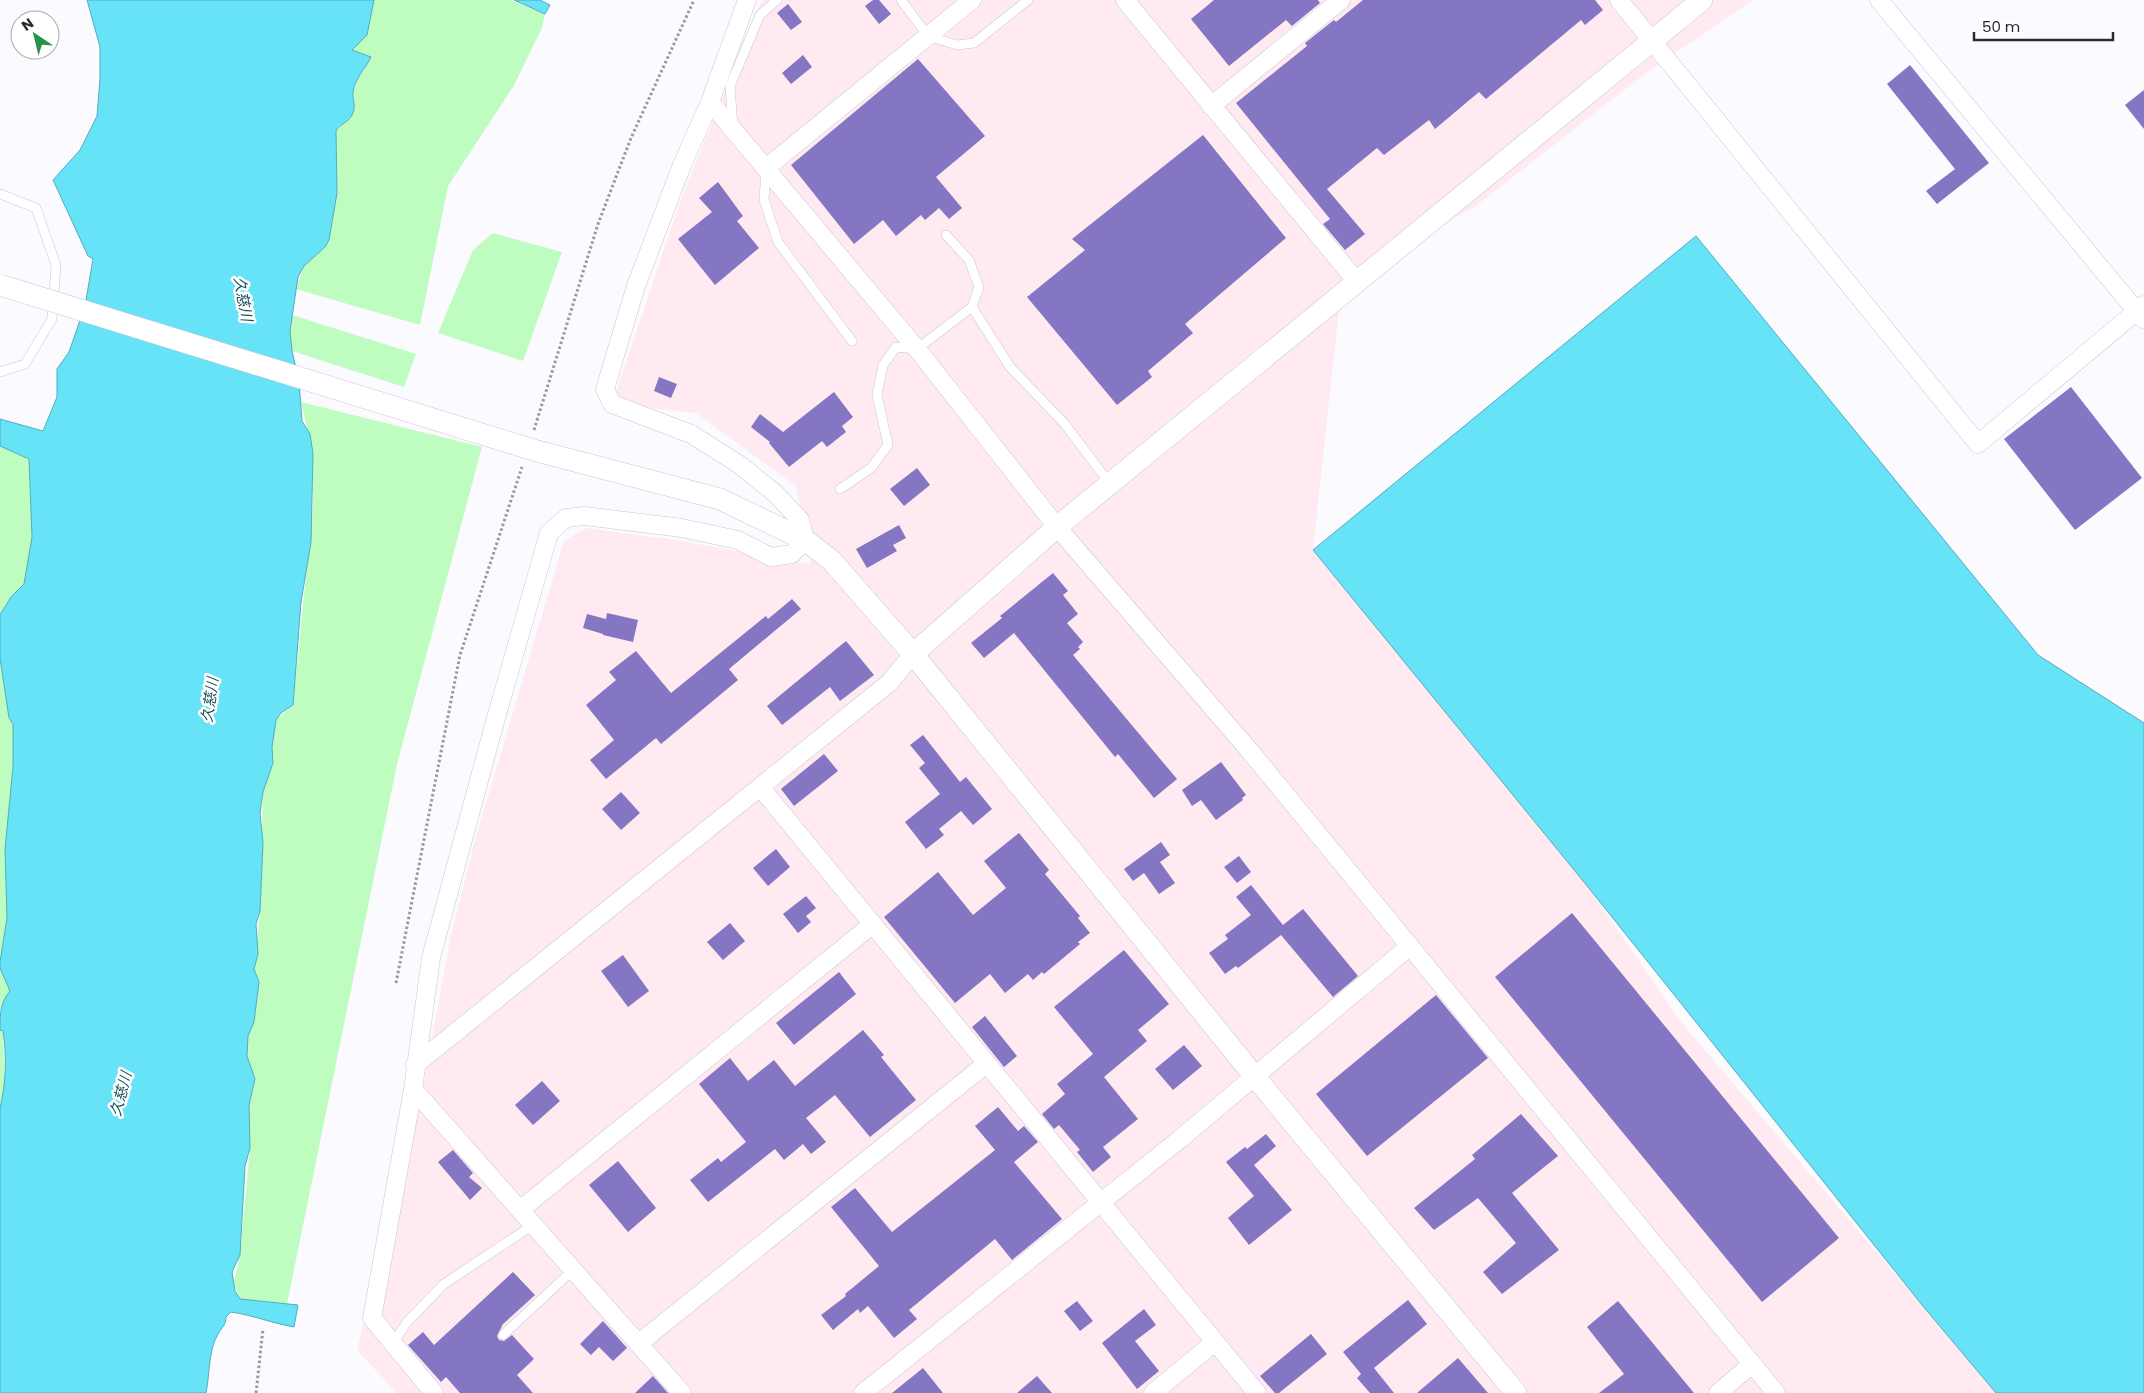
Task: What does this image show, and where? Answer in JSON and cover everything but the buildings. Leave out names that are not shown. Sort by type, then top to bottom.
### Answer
[{"type":"street","points":[[747,0],[710,102],[682,165],[636,286],[605,389],[612,404],[691,434],[740,465],[776,494],[800,520],[805,540]]},
{"type":"street","points":[[766,168],[972,0]]},
{"type":"street","points":[[1125,0],[1358,283]]},
{"type":"street","points":[[1211,106],[1342,0]]},
{"type":"street","points":[[1619,0],[1978,444],[2142,312],[1879,0]]},
{"type":"street","points":[[415,1065],[889,683],[912,654],[1057,527],[1702,0]]},
{"type":"street","points":[[710,102],[917,350],[1057,527],[1249,750],[1776,1393]]},
{"type":"street","points":[[0,286],[720,500],[805,540],[832,561],[912,654],[1255,1077],[1516,1393]]},
{"type":"street","points":[[434,1393],[372,1318],[413,1089],[431,958],[549,532],[566,518],[585,516],[682,528],[738,540],[771,557],[792,554],[805,540]]},
{"type":"street","points":[[761,788],[1257,1393]]},
{"type":"street","points":[[520,1210],[873,924]]},
{"type":"street","points":[[863,1393],[1101,1203],[1255,1077],[1410,946]]},
{"type":"street","points":[[638,1344],[986,1064]]},
{"type":"street","points":[[413,1089],[682,1393]]},
{"type":"street","points":[[1153,1393],[1215,1342]]},
{"type":"street","points":[[1718,1393],[1752,1364]]},
{"type":"lane","points":[[733,130],[730,86],[760,14],[777,0]]},
{"type":"lane","points":[[901,0],[928,36],[957,45],[974,43],[1028,0]]},
{"type":"lane","points":[[766,168],[764,200],[778,242],[852,341]]},
{"type":"lane","points":[[0,194],[36,208],[56,265],[52,319],[24,364],[0,372]]},
{"type":"lane","points":[[840,489],[871,468],[888,445],[877,395],[883,364],[896,347],[917,350],[972,307],[979,287],[969,260],[946,235]]},
{"type":"lane","points":[[972,307],[1010,367],[1064,423],[1110,484]]},
{"type":"lane","points":[[393,1343],[408,1322],[444,1284],[533,1225]]},
{"type":"lane","points":[[503,1335],[573,1270]]},
{"type":"path","points":[[534,445],[598,224],[631,138],[694,0]]},
{"type":"path","points":[[396,984],[460,655],[522,467]]},
{"type":"path","points":[[256,1393],[263,1329]]},
{"type":"shaded area","points":[[762,0],[1753,0],[1646,73],[1473,208],[1342,281],[1313,550],[1588,887],[1681,1022],[1996,1393],[397,1393],[357,1350],[425,1077],[450,940],[474,844],[564,541],[586,528],[669,539],[811,564],[796,486],[696,413],[612,404],[680,202]]},
{"type":"green space","points":[[374,0],[510,0],[545,14],[542,28],[513,87],[448,186],[420,325],[296,289],[304,266],[325,247],[336,131],[351,118],[355,108],[353,92],[357,80],[365,70],[352,51],[372,9]]},
{"type":"green space","points":[[493,233],[562,252],[523,361],[438,333],[473,250]]},
{"type":"green space","points":[[292,315],[416,354],[404,387],[292,351],[290,331]]},
{"type":"green space","points":[[301,402],[482,447],[397,764],[287,1304],[240,1299],[234,1283],[240,1255],[250,1148],[249,1105],[255,1080],[247,1056],[248,1036],[254,1022],[259,982],[254,969],[260,911],[263,792],[276,720],[293,705],[313,507],[313,471],[310,442]]},
{"type":"green space","points":[[0,446],[29,459],[32,537],[24,584],[11,597],[0,615]]},
{"type":"green space","points":[[0,658],[9,718],[13,724],[13,767],[5,849],[7,918],[0,962]]},
{"type":"green space","points":[[0,968],[10,991],[0,1010]]},
{"type":"green space","points":[[0,1030],[3,1031],[5,1087],[0,1107]]},
{"type":"water","name":"久慈川","points":[[87,0],[374,0],[367,35],[352,50],[371,57],[354,88],[354,109],[352,115],[336,131],[337,193],[329,240],[325,247],[304,266],[298,277],[290,331],[292,351],[299,381],[302,421],[310,434],[313,454],[311,542],[301,602],[293,705],[281,713],[276,720],[272,747],[273,763],[263,792],[260,813],[263,843],[260,911],[256,924],[258,954],[254,969],[259,982],[254,1022],[248,1036],[247,1056],[255,1079],[249,1105],[250,1148],[245,1166],[240,1255],[232,1272],[235,1291],[240,1299],[298,1305],[294,1327],[231,1312],[226,1317],[225,1324],[212,1348],[206,1393],[0,1393],[0,1108],[5,1080],[5,1060],[3,1031],[0,1030],[0,1024],[2,1004],[10,991],[0,968],[0,962],[7,918],[5,849],[13,767],[13,724],[9,718],[0,658],[0,615],[11,597],[24,584],[32,537],[29,459],[0,446],[0,419],[43,431],[57,397],[57,369],[69,352],[85,306],[93,259],[88,256],[53,180],[80,150],[97,116],[100,47]]},
{"type":"water","points":[[514,0],[540,0],[550,5],[545,14]]},
{"type":"water","points":[[1696,236],[2038,655],[2144,723],[2144,1393],[1996,1393],[1922,1305],[1588,887],[1313,550]]}]
